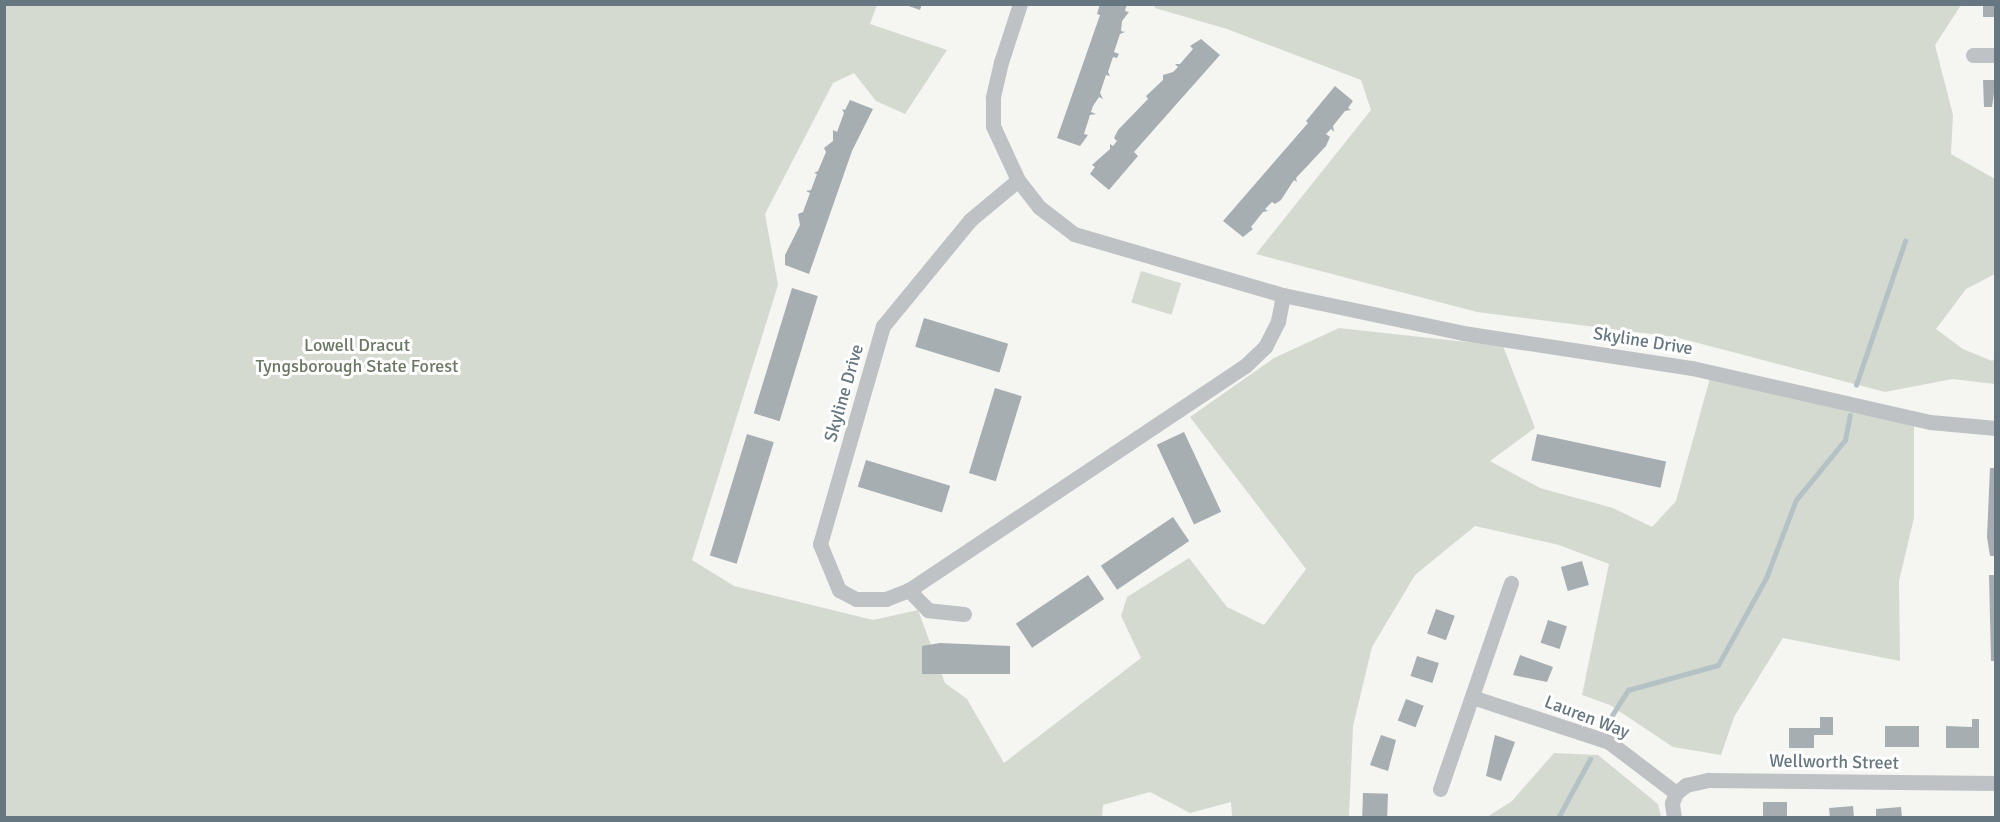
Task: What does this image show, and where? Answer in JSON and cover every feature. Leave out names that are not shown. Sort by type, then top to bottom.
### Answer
[{"type":"street","name":"Skyline Drive","points":[[1020,4],[993,98],[993,126],[1018,180],[1038,207],[1074,234],[1283,295],[1463,333],[1692,368],[1930,422],[1995,428]]},
{"type":"street","points":[[1973,55],[1995,56]]},
{"type":"street","name":"Skyline Drive","points":[[1018,180],[970,220],[883,326],[820,544],[839,590],[856,599],[886,599],[909,590],[1245,366],[1265,347],[1278,321],[1283,295]]},
{"type":"street","points":[[1440,789],[1511,584]]},
{"type":"street","points":[[909,590],[928,610],[964,614]]},
{"type":"street","name":"Lauren Way","points":[[1472,696],[1609,742],[1676,793]]},
{"type":"street","name":"Wellworth Street","points":[[1676,793],[1686,785],[1708,780],[1995,783]]},
{"type":"street","points":[[1674,818],[1672,804],[1676,793]]},
{"type":"green space","name":"Lowell Dracut Tyngsborough State Forest","points":[[4,5],[877,5],[870,24],[947,50],[905,114],[876,101],[854,73],[833,83],[765,214],[778,285],[692,560],[734,586],[873,620],[918,610],[945,683],[967,699],[1004,763],[1141,658],[1121,616],[1127,597],[1189,558],[1227,607],[1264,625],[1306,569],[1190,417],[1274,358],[1339,328],[1503,346],[1535,428],[1490,461],[1540,488],[1613,508],[1652,527],[1676,501],[1710,378],[1914,426],[1914,518],[1899,581],[1900,661],[1783,638],[1734,717],[1721,755],[1673,747],[1610,705],[1582,695],[1609,564],[1559,545],[1475,526],[1415,575],[1372,647],[1353,726],[1349,817],[1232,817],[1231,802],[1190,813],[1150,792],[1103,805],[1102,818],[5,817]]},
{"type":"green space","points":[[1154,5],[1961,5],[1935,45],[1953,115],[1951,154],[1995,179],[1995,274],[1966,289],[1936,329],[1963,349],[1992,361],[1995,358],[1995,384],[1952,379],[1885,392],[1675,337],[1477,312],[1256,254],[1371,110],[1361,80],[1227,29],[1155,8]]},
{"type":"green space","points":[[1141,271],[1181,283],[1172,315],[1131,303]]},
{"type":"green space","points":[[1554,753],[1598,755],[1658,804],[1661,817],[1487,817],[1512,801]]},
{"type":"building","points":[[903,4],[922,4],[920,10]]},
{"type":"building","points":[[1100,4],[1127,4],[1125,11],[1129,12],[1122,21],[1121,31],[1125,32],[1120,34],[1114,52],[1119,54],[1117,58],[1113,57],[1108,72],[1110,76],[1106,75],[1100,93],[1103,99],[1099,97],[1093,106],[1091,112],[1096,114],[1090,115],[1084,134],[1088,135],[1080,146],[1057,138],[1100,15],[1097,14]]},
{"type":"building","points":[[1983,4],[1996,4],[1996,17],[1983,17]]},
{"type":"building","points":[[1201,39],[1220,55],[1134,152],[1138,156],[1109,190],[1090,174],[1095,167],[1092,165],[1110,149],[1110,144],[1113,146],[1117,141],[1114,138],[1118,130],[1148,99],[1146,96],[1163,80],[1163,75],[1173,72],[1178,67],[1175,64],[1180,64],[1193,49],[1190,46]]},
{"type":"building","points":[[1983,80],[1996,80],[1992,107],[1984,107]]},
{"type":"building","points":[[1335,86],[1353,101],[1348,108],[1351,110],[1345,111],[1333,126],[1334,132],[1331,129],[1326,134],[1330,137],[1326,146],[1296,178],[1297,182],[1294,180],[1281,200],[1275,204],[1272,202],[1265,209],[1268,211],[1263,212],[1251,227],[1253,229],[1243,237],[1223,221],[1308,123],[1306,121]]},
{"type":"building","points":[[850,100],[873,109],[852,151],[809,274],[785,265],[785,255],[800,225],[798,214],[803,212],[810,193],[806,191],[811,190],[817,174],[814,173],[818,171],[826,152],[824,148],[833,141],[833,130],[837,132],[844,113],[842,109],[845,110]]},
{"type":"building","points":[[792,288],[818,296],[780,421],[754,413]]},
{"type":"building","points":[[924,318],[1008,344],[999,372],[915,347]]},
{"type":"building","points":[[995,388],[1022,396],[996,481],[969,473]]},
{"type":"building","points":[[1184,432],[1221,512],[1194,524],[1157,445]]},
{"type":"building","points":[[747,434],[774,442],[737,564],[710,555]]},
{"type":"building","points":[[1537,434],[1666,461],[1661,488],[1531,460]]},
{"type":"building","points":[[866,460],[950,486],[942,513],[858,487]]},
{"type":"building","points":[[1990,468],[1996,468],[1996,556],[1990,556],[1987,537]]},
{"type":"building","points":[[1173,517],[1189,541],[1117,590],[1101,566]]},
{"type":"building","points":[[1582,561],[1589,585],[1568,591],[1561,567]]},
{"type":"building","points":[[1088,575],[1104,599],[1032,648],[1016,624]]},
{"type":"building","points":[[1989,575],[1996,575],[1996,661],[1991,661]]},
{"type":"building","points":[[1436,609],[1455,616],[1446,640],[1427,633]]},
{"type":"building","points":[[1548,620],[1567,626],[1560,649],[1541,643]]},
{"type":"building","points":[[940,643],[1010,646],[1010,674],[922,674],[922,646]]},
{"type":"building","points":[[1520,655],[1553,667],[1547,682],[1513,675]]},
{"type":"building","points":[[1417,656],[1439,663],[1432,683],[1411,676]]},
{"type":"building","points":[[1406,699],[1424,706],[1415,727],[1398,720]]},
{"type":"building","points":[[1820,717],[1833,717],[1833,735],[1814,735],[1814,748],[1789,748],[1789,728],[1820,728]]},
{"type":"building","points":[[1972,719],[1979,719],[1979,748],[1946,748],[1946,726],[1972,727]]},
{"type":"building","points":[[1885,726],[1919,726],[1919,747],[1885,747]]},
{"type":"building","points":[[1381,735],[1396,740],[1388,771],[1370,765]]},
{"type":"building","points":[[1495,735],[1515,742],[1501,781],[1486,776]]},
{"type":"building","points":[[1363,793],[1388,794],[1387,818],[1362,818]]},
{"type":"building","points":[[1763,802],[1787,802],[1787,818],[1763,818]]},
{"type":"building","points":[[1853,806],[1854,818],[1830,818],[1829,808]]},
{"type":"building","points":[[1901,807],[1902,818],[1876,818],[1876,809]]},
{"type":"waterway","points":[[1856,385],[1905,241]]},
{"type":"waterway","points":[[1604,728],[1628,690],[1718,665],[1766,578],[1796,500],[1845,440],[1850,415]]},
{"type":"waterway","points":[[1558,818],[1590,759]]}]
